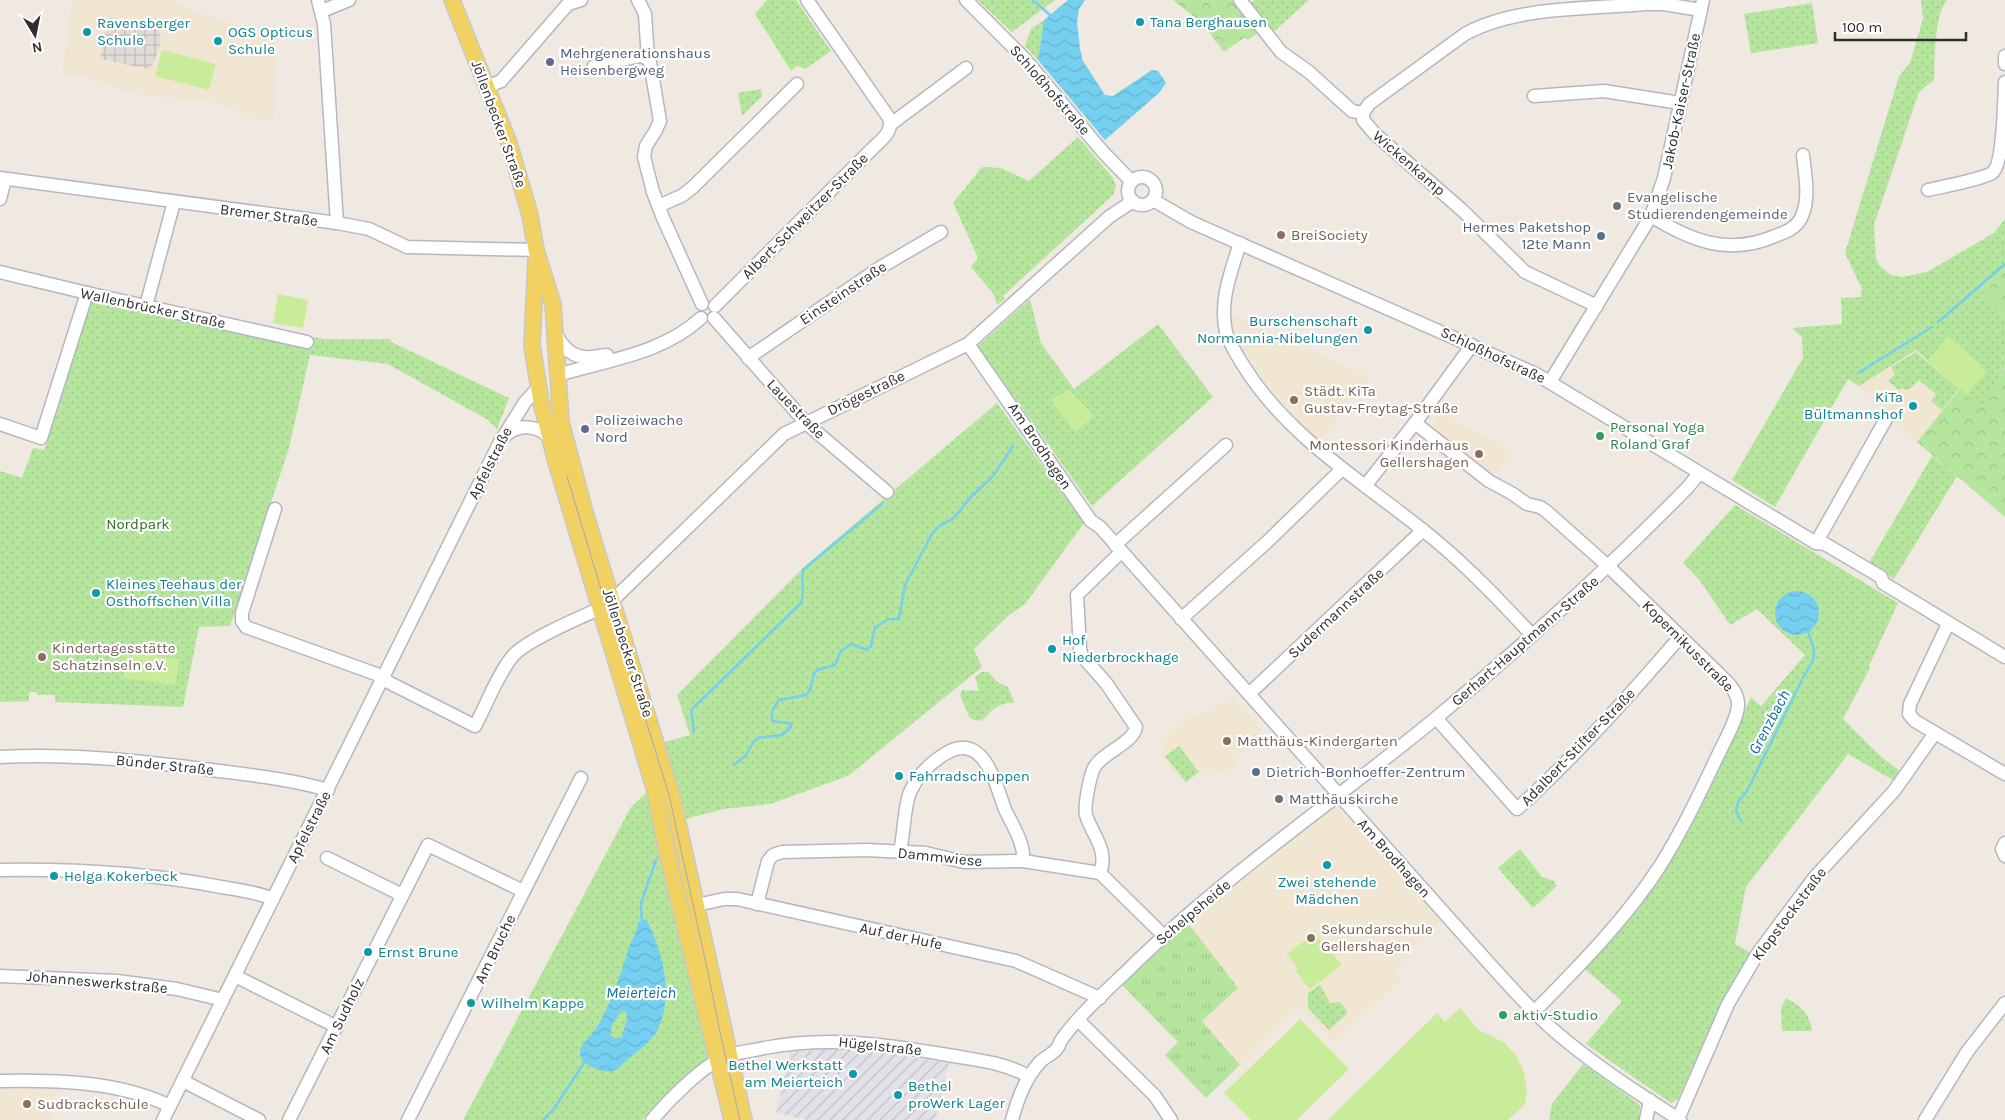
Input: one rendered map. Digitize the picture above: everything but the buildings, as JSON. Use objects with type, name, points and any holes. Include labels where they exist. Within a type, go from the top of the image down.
[{"type":"main road","name":"Jöllenbecker Straße","points":[[452,0],[516,166],[530,215],[536,250],[553,304],[560,416],[563,432],[655,790],[670,863],[723,1058],[744,1120]]},
{"type":"main road","name":"Jöllenbecker Straße","points":[[536,250],[532,340],[538,388],[550,439],[606,603],[621,625],[669,782],[697,905],[732,1120]]},
{"type":"main road","points":[[538,388],[558,375]]},
{"type":"street","points":[[337,223],[324,24],[320,5],[349,0]]},
{"type":"street","points":[[486,87],[501,81],[559,4],[581,0]]},
{"type":"street","name":"Lauestraße","points":[[638,0],[645,14],[648,58],[652,69],[660,121],[646,146],[644,157],[659,206],[708,312],[806,423],[887,492]]},
{"type":"street","points":[[807,0],[889,118],[891,124]]},
{"type":"street","name":"Schloßhofstraße","points":[[966,0],[1019,52],[1103,152],[1132,182]]},
{"type":"street","name":"Wickenkamp","points":[[1240,0],[1281,52],[1309,72],[1352,111],[1363,113],[1363,120],[1375,134],[1457,205],[1520,267],[1533,276],[1597,306]]},
{"type":"street","points":[[1363,113],[1369,104],[1465,34],[1481,25],[1502,18],[1625,3],[1702,5]]},
{"type":"street","name":"Jakob-Kaiser-Straße","points":[[1550,382],[1652,216],[1663,184],[1702,5]]},
{"type":"street","points":[[594,66],[641,56],[648,58]]},
{"type":"street","points":[[2005,56],[2005,64]]},
{"type":"street","name":"Albert-Schweitzer-Straße","points":[[558,375],[618,360],[661,343],[692,326],[739,283],[887,134],[891,124],[966,68]]},
{"type":"street","points":[[1928,190],[1986,175],[1995,170],[2000,156],[2005,82]]},
{"type":"street","points":[[659,206],[683,195],[693,187],[797,84]]},
{"type":"street","points":[[1534,96],[1604,91],[1680,103]]},
{"type":"street","points":[[1652,216],[1675,231],[1704,242],[1744,245],[1762,242],[1796,226],[1802,217],[1806,192],[1804,155]]},
{"type":"street","points":[[1142,177],[1152,181],[1156,190],[1153,200],[1145,205],[1132,202],[1128,193],[1132,182],[1142,177]]},
{"type":"street","points":[[0,199],[3,178]]},
{"type":"street","name":"Bremer Straße","points":[[3,178],[337,223],[369,229],[407,247],[536,250]]},
{"type":"street","name":"Schloßhofstraße","points":[[1153,200],[1185,218],[1472,345],[1550,382],[1816,543],[1821,551],[1875,583],[1883,583],[2005,657]]},
{"type":"street","points":[[146,306],[174,202]]},
{"type":"street","name":"Drögestraße","points":[[606,603],[617,596],[784,434],[968,344],[1109,218],[1132,202]]},
{"type":"street","name":"Einsteinstraße","points":[[748,358],[873,272],[942,232]]},
{"type":"street","points":[[1240,243],[1226,288],[1224,318],[1226,334],[1248,372],[1281,416],[1317,449],[1423,530],[1467,568],[1532,635]]},
{"type":"street","name":"Wallenbrücker Straße","points":[[0,272],[307,342]]},
{"type":"street","points":[[0,424],[41,438],[87,293]]},
{"type":"street","points":[[556,334],[564,347],[579,356],[608,355],[618,360]]},
{"type":"street","name":"Am Brodhagen","points":[[968,344],[1092,521],[1100,526],[1118,549],[1534,1012],[1591,1060],[1679,1119]]},
{"type":"street","points":[[1365,486],[1416,424],[1472,345]]},
{"type":"street","name":"Apfelstraße","points":[[163,1120],[500,442],[525,402],[538,388]]},
{"type":"street","points":[[1816,543],[1886,419]]},
{"type":"street","name":"Kopernikusstraße","points":[[1416,424],[1489,480],[1527,504],[1540,507],[1546,511],[1609,567],[1731,687],[1738,704],[1734,720],[1706,781],[1659,867],[1601,943],[1534,1012]]},
{"type":"street","points":[[500,442],[508,433],[517,428],[538,429],[550,439]]},
{"type":"street","points":[[1163,935],[1100,873],[1102,851],[1086,813],[1092,772],[1096,765],[1132,735],[1136,727],[1134,721],[1080,652],[1076,600],[1080,591],[1118,549],[1226,445]]},
{"type":"street","points":[[1181,619],[1267,542],[1342,469]]},
{"type":"street","name":"Gerhart-Hauptmann-Straße","points":[[1338,795],[1436,718],[1609,567],[1689,486],[1699,472]]},
{"type":"street","points":[[275,509],[242,613],[244,624],[252,630],[344,661],[382,678]]},
{"type":"street","name":"Sudermannstraße","points":[[1248,694],[1423,530]]},
{"type":"street","name":"Jöllenbecker Straße","points":[[382,678],[475,726],[508,663],[516,652],[606,603]]},
{"type":"street","points":[[1948,624],[1908,709],[1909,714],[1914,721],[2005,774]]},
{"type":"street","name":"Adalbert-Stifter-Straße","points":[[1436,718],[1516,809],[1554,774],[1608,719],[1680,637]]},
{"type":"street","name":"Klopstockstraße","points":[[1679,1119],[1728,1004],[1758,953],[1814,878],[1894,791],[1935,733]]},
{"type":"street","points":[[900,852],[908,798],[913,786],[931,763],[951,750],[963,747],[977,752],[985,763],[996,784],[1009,820],[1020,840],[1024,852],[1024,861]]},
{"type":"street","name":"Bünder Straße","points":[[0,757],[61,757],[175,765],[256,775],[328,790]]},
{"type":"street","name":"Am Bruche","points":[[408,1120],[580,778]]},
{"type":"street","name":"Schelpsheide","points":[[1012,1120],[1019,1095],[1028,1076],[1044,1057],[1044,1052],[1054,1042],[1060,1041],[1078,1020],[1163,935],[1338,795]]},
{"type":"street","points":[[2005,843],[2002,849],[2005,856]]},
{"type":"street","name":"Am Sudholz","points":[[289,1120],[428,845],[523,891]]},
{"type":"street","name":"Dammwiese","points":[[757,904],[770,858],[786,851],[867,850],[929,854],[964,862],[1024,861],[1100,873]]},
{"type":"street","name":"Apfelstraße","points":[[328,858],[402,895]]},
{"type":"street","points":[[0,870],[163,878],[260,894],[273,899]]},
{"type":"street","name":"Auf der Hufe","points":[[697,905],[730,899],[1016,961],[1100,998]]},
{"type":"street","name":"Johanneswerkstraße","points":[[0,976],[117,980],[178,989],[223,1000]]},
{"type":"street","points":[[235,976],[337,1027]]},
{"type":"street","points":[[1925,1120],[1966,1052],[2005,1003]]},
{"type":"street","points":[[1078,1020],[1155,1096],[1171,1120]]},
{"type":"street","name":"Hügelstraße","points":[[723,1058],[803,1042],[859,1042],[1002,1064],[1028,1076]]},
{"type":"street","points":[[652,1120],[673,1098],[723,1058]]},
{"type":"street","points":[[0,1081],[49,1081],[103,1086],[136,1094],[170,1106]]},
{"type":"street","points":[[183,1081],[259,1120]]},
{"type":"street","points":[[1646,1120],[1650,1100]]},
{"type":"shaded area","points":[[72,0],[170,0],[192,10],[241,27],[275,25],[274,119],[242,118],[236,109],[205,100],[165,98],[125,91],[90,78],[62,74]]},
{"type":"shaded area","points":[[109,17],[159,27],[161,42],[153,64],[148,69],[100,59]]},
{"type":"shaded area","points":[[1231,315],[1370,377],[1320,441],[1309,433],[1296,419],[1260,375],[1238,339],[1232,325]]},
{"type":"shaded area","points":[[1916,350],[1960,389],[1917,442],[1895,422],[1883,405],[1859,386]]},
{"type":"shaded area","points":[[1443,411],[1464,426],[1513,452],[1493,476],[1430,429]]},
{"type":"shaded area","points":[[1231,695],[1264,733],[1235,759],[1235,767],[1215,774],[1208,766],[1206,768],[1208,771],[1202,777],[1197,775],[1184,784],[1160,754],[1167,748],[1160,740],[1189,716],[1211,712]]},
{"type":"shaded area","name":"Sekundarschule Gellershagen","points":[[1339,808],[1441,921],[1407,952],[1409,956],[1395,970],[1402,978],[1335,1043],[1299,1007],[1240,1065],[1202,1021],[1188,923],[1330,809]]},
{"type":"shaded area","points":[[831,1049],[871,1051],[949,1063],[935,1120],[807,1120],[776,1113],[790,1052]]},
{"type":"shaded area","name":"Sudbrackschule","points":[[0,1087],[54,1088],[53,1120],[0,1120]]},
{"type":"green space","points":[[767,0],[796,0],[831,51],[805,69],[797,66],[791,71],[755,14]]},
{"type":"green space","points":[[978,0],[1055,0],[1012,32]]},
{"type":"green space","points":[[1173,0],[1234,0],[1259,32],[1248,40],[1245,37],[1224,52],[1202,23]]},
{"type":"green space","points":[[1255,0],[1309,0],[1271,34],[1248,5]]},
{"type":"green space","points":[[1921,0],[1947,0],[1937,27],[1934,80],[1919,92],[1874,225],[1876,258],[1879,265],[1891,275],[1902,277],[1927,272],[1994,233],[2005,219],[2005,268],[1980,289],[2005,320],[2005,367],[1981,408],[1916,350],[1859,386],[1848,379],[1775,507],[1732,480],[1803,358],[1802,337],[1792,328],[1842,324],[1841,298],[1861,297],[1862,289],[1845,253],[1899,76],[1910,63],[1923,19]]},
{"type":"green space","points":[[1812,3],[1818,43],[1751,53],[1744,14]]},
{"type":"green space","points":[[1044,20],[1038,60],[1025,46],[1031,29]]},
{"type":"green space","points":[[162,50],[216,64],[209,90],[155,76]]},
{"type":"green space","points":[[761,89],[762,96],[742,116],[738,93]]},
{"type":"green space","points":[[1078,137],[1113,178],[1116,186],[1113,195],[1003,296],[1005,299],[997,305],[993,293],[971,267],[978,258],[953,203],[982,167],[1001,168],[1029,181]]},
{"type":"green space","points":[[2005,268],[2005,320],[1980,289]]},
{"type":"green space","points":[[278,294],[308,300],[303,328],[273,323]]},
{"type":"green space","points":[[1030,299],[1041,343],[1074,389],[1158,324],[1213,397],[1092,506],[978,346]]},
{"type":"green space","name":"Nordpark","points":[[90,300],[310,349],[313,337],[324,339],[391,339],[391,342],[509,398],[497,429],[488,420],[388,364],[310,355],[289,448],[230,626],[199,627],[183,707],[55,702],[55,695],[37,695],[37,692],[29,692],[29,701],[0,702],[0,471],[22,478],[33,448],[44,450]]},
{"type":"green space","points":[[1948,336],[1987,371],[1967,395],[1928,360]]},
{"type":"green space","points":[[1916,352],[1959,389],[1942,410],[1931,401],[1936,394],[1919,380],[1911,388],[1905,390],[1902,388],[1899,390],[1888,381],[1895,374],[1891,367]]},
{"type":"green space","points":[[2005,368],[2005,517],[1917,442],[1960,389],[1981,407]]},
{"type":"green space","points":[[1069,389],[1094,416],[1075,432],[1051,400]]},
{"type":"green space","points":[[997,403],[1084,523],[1025,604],[1009,615],[974,649],[982,667],[848,776],[770,804],[724,809],[685,819],[661,743],[690,735],[677,695],[805,566]]},
{"type":"green space","points":[[1932,456],[1957,476],[1894,579],[1869,563]]},
{"type":"green space","points":[[1735,505],[1898,603],[1869,666],[1870,668],[1843,719],[1879,755],[1900,771],[1893,780],[1848,754],[1746,887],[1735,944],[1751,953],[1717,1014],[1678,1099],[1671,1103],[1586,1044],[1622,1001],[1585,969],[1617,935],[1646,898],[1672,859],[1703,804],[1751,697],[1761,706],[1805,655],[1757,609],[1730,625],[1698,578],[1683,563]]},
{"type":"green space","points":[[127,652],[179,659],[176,685],[123,678]]},
{"type":"green space","points":[[981,672],[989,672],[996,681],[1008,687],[1014,702],[997,707],[984,719],[978,721],[969,717],[960,695],[962,690],[979,690],[975,677]]},
{"type":"green space","points":[[1179,746],[1199,772],[1186,782],[1165,756]]},
{"type":"green space","points":[[647,792],[666,881],[676,909],[708,1059],[666,1095],[642,1120],[463,1120],[631,807]]},
{"type":"green space","points":[[1520,849],[1542,877],[1554,881],[1557,886],[1533,908],[1498,868]]},
{"type":"green space","points":[[1188,923],[1238,988],[1202,1021],[1240,1065],[1206,1098],[1165,1055],[1178,1042],[1122,985]]},
{"type":"green space","points":[[1314,933],[1342,965],[1310,989],[1296,971],[1298,969],[1287,954]]},
{"type":"green space","points":[[1320,985],[1330,1003],[1340,1002],[1348,1013],[1329,1030],[1308,1008],[1308,993]]},
{"type":"green space","points":[[1786,998],[1804,1011],[1812,1031],[1782,1031],[1781,1008]]},
{"type":"green space","points":[[1460,1008],[1479,1030],[1505,1043],[1517,1057],[1524,1072],[1527,1089],[1525,1104],[1508,1120],[1328,1120],[1437,1013],[1445,1022]]},
{"type":"green space","points":[[1300,1019],[1349,1069],[1297,1120],[1251,1120],[1224,1093]]},
{"type":"green space","points":[[1583,1064],[1640,1105],[1639,1120],[1549,1120],[1552,1104]]},
{"type":"water","points":[[1068,0],[1085,0],[1079,9],[1077,22],[1080,49],[1083,61],[1105,95],[1113,96],[1152,70],[1158,71],[1166,83],[1159,93],[1105,140],[1038,60],[1044,20]]},
{"type":"water","points":[[1797,591],[1809,595],[1815,601],[1819,613],[1815,625],[1809,631],[1797,635],[1785,631],[1779,625],[1775,613],[1779,601],[1785,595]]},
{"type":"water","name":"Meierteich","points":[[646,919],[661,959],[666,988],[663,1016],[658,1029],[648,1042],[616,1069],[608,1072],[592,1067],[584,1062],[580,1056],[581,1049],[607,1009],[638,922]],"holes":[[[622,1010],[626,1012],[627,1018],[622,1037],[616,1039],[610,1035],[612,1025]]]},
{"type":"waterway","points":[[1033,0],[1050,15]]},
{"type":"waterway","name":"Grenzbach","points":[[1938,322],[2005,264]]},
{"type":"waterway","name":"Grenzbach","points":[[1858,373],[1932,327]]},
{"type":"waterway","points":[[734,765],[746,755],[754,741],[758,738],[782,735],[791,727],[791,724],[772,720],[772,711],[779,700],[806,695],[810,690],[814,674],[817,670],[835,665],[841,651],[851,644],[867,650],[871,646],[875,627],[889,619],[899,619],[905,585],[932,534],[938,527],[952,519],[993,476],[1013,446]]},
{"type":"waterway","points":[[694,731],[691,710],[801,603],[803,596],[803,570],[882,504]]},
{"type":"waterway","name":"Grenzbach","points":[[1741,821],[1736,811],[1738,802],[1747,791],[1814,658],[1814,650],[1808,631]]},
{"type":"waterway","points":[[642,923],[641,903],[656,860]]},
{"type":"waterway","points":[[543,1120],[553,1110],[586,1060]]},
{"type":"tram line","points":[[567,476],[607,609],[636,688],[669,795],[740,1120]]},
{"type":"place","name":"Tana Berghausen","points":[[1140,22]]},
{"type":"place","name":"Ravensberger Schule","points":[[87,32]]},
{"type":"place","name":"OGS Opticus Schule","points":[[218,41]]},
{"type":"place","name":"Mehrgenerationshaus Heisenbergweg","points":[[550,62]]},
{"type":"place","name":"Evangelische Studierendengemeinde","points":[[1617,206]]},
{"type":"place","name":"BreiSociety","points":[[1281,235]]},
{"type":"place","name":"Hermes Paketshop 12te Mann","points":[[1601,236]]},
{"type":"place","name":"Burschenschaft Normannia-Nibelungen","points":[[1368,330]]},
{"type":"place","name":"Städt. KiTa Gustav-Freytag-Straße","points":[[1294,400]]},
{"type":"place","name":"KiTa Bültmannshof","points":[[1913,406]]},
{"type":"place","name":"Polizeiwache Nord","points":[[585,429]]},
{"type":"place","name":"Personal Yoga Roland Graf","points":[[1600,436]]},
{"type":"place","name":"Montessori Kinderhaus Gellershagen","points":[[1479,454]]},
{"type":"place","name":"Kleines Teehaus der Osthoffschen Villa","points":[[96,593]]},
{"type":"place","name":"Hof Niederbrockhage","points":[[1052,649]]},
{"type":"place","name":"Kindertagesstätte Schatzinseln e.V.","points":[[42,657]]},
{"type":"place","name":"Matthäus-Kindergarten","points":[[1227,741]]},
{"type":"place","name":"Dietrich-Bonhoeffer-Zentrum","points":[[1256,772]]},
{"type":"place","name":"Fahrradschuppen","points":[[899,776]]},
{"type":"place","name":"Matthäuskirche","points":[[1279,799]]},
{"type":"place","name":"Zwei stehende Mädchen","points":[[1327,865]]},
{"type":"place","name":"Helga Kokerbeck","points":[[54,876]]},
{"type":"place","name":"Sekundarschule Gellershagen","points":[[1311,938]]},
{"type":"place","name":"Ernst Brune","points":[[368,952]]},
{"type":"place","name":"Wilhelm Kappe","points":[[471,1003]]},
{"type":"place","name":"aktiv-Studio","points":[[1503,1015]]},
{"type":"place","name":"Bethel Werkstatt am Meierteich","points":[[853,1074]]},
{"type":"place","name":"Bethel proWerk Lager","points":[[898,1095]]},
{"type":"place","name":"Sudbrackschule","points":[[27,1104]]}]
